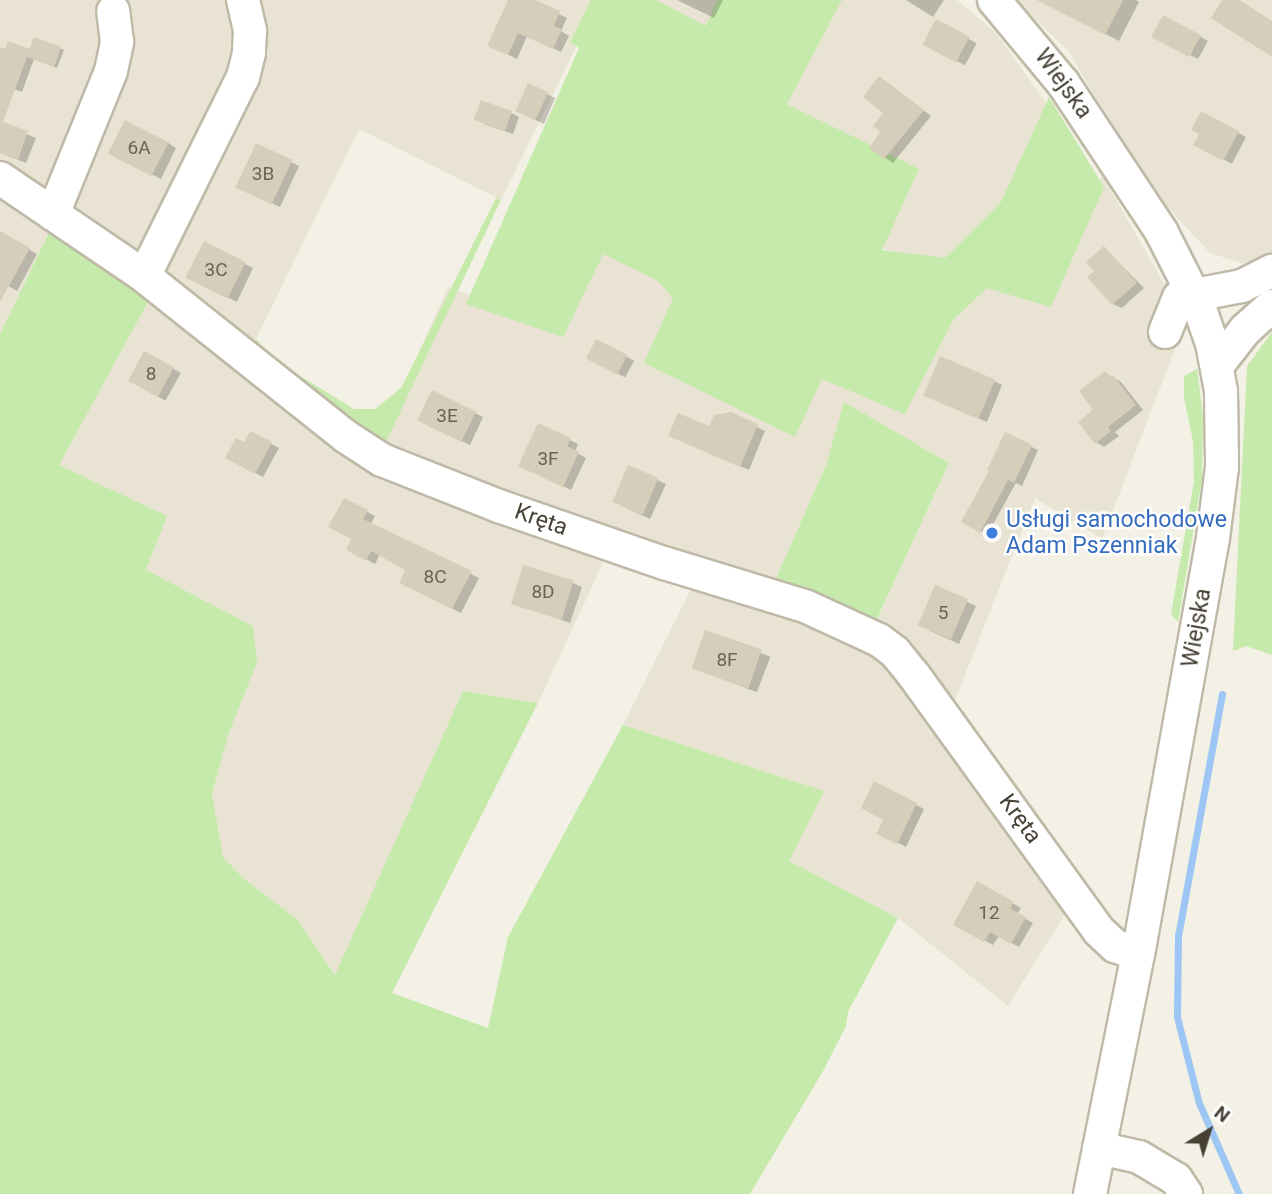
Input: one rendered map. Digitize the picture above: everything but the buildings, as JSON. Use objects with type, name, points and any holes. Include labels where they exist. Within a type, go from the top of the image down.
[{"type":"street","points":[[144,276],[243,77],[249,53],[250,31],[243,0]]},
{"type":"street","name":"Wiejska","points":[[994,0],[1045,60],[1098,134],[1166,239],[1193,293],[1217,366],[1223,445],[1217,512],[1138,954],[1090,1194]]},
{"type":"street","points":[[53,214],[111,71],[117,50],[113,11]]},
{"type":"street","name":"Kręta","points":[[0,178],[144,276],[345,436],[382,460],[499,506],[664,563],[805,606],[879,639],[895,652],[913,674],[1099,931],[1115,946],[1138,954]]},
{"type":"street","points":[[1165,332],[1179,298],[1193,293],[1242,286],[1272,271]]},
{"type":"street","points":[[1217,366],[1245,330],[1272,306]]},
{"type":"street","points":[[1099,1148],[1139,1157],[1176,1179],[1186,1194]]},
{"type":"shaded area","points":[[0,0],[227,0],[234,16],[236,56],[148,243],[136,250],[127,251],[0,167]]},
{"type":"shaded area","points":[[258,0],[599,0],[501,200],[359,129],[252,347],[180,290],[169,276],[166,260]]},
{"type":"shaded area","points":[[650,0],[722,0],[708,32]]},
{"type":"shaded area","points":[[827,0],[957,0],[995,32],[1050,108],[1009,213],[943,266],[878,247],[765,117]]},
{"type":"shaded area","points":[[1015,0],[1272,0],[1272,256],[1242,263],[1210,253],[1145,183],[1068,50]]},
{"type":"shaded area","points":[[1102,175],[1170,294],[1178,341],[1102,539],[1035,498],[951,710],[900,641],[877,620],[949,463],[845,403],[826,465],[774,583],[628,542],[379,443],[448,287],[558,328],[602,245],[818,368],[947,307],[986,278],[1048,297]]},
{"type":"shaded area","points":[[0,188],[53,224],[0,334]]},
{"type":"shaded area","points":[[154,291],[333,435],[606,556],[538,703],[463,691],[336,976],[297,919],[244,879],[223,857],[212,793],[253,626],[146,570],[167,516],[58,465]]},
{"type":"shaded area","points":[[694,583],[879,647],[1070,906],[1008,1006],[898,918],[788,861],[823,791],[623,725]]},
{"type":"green space","points":[[591,0],[656,0],[706,26],[717,0],[842,0],[787,104],[919,169],[882,250],[945,258],[1001,202],[1049,97],[1104,187],[1051,307],[987,288],[953,320],[905,414],[822,379],[795,437],[644,363],[673,298],[658,281],[603,254],[563,337],[466,304],[579,48],[570,42]]},
{"type":"green space","points":[[496,198],[501,200],[382,450],[250,350],[256,339],[266,351],[297,374],[354,409],[375,409],[401,388]]},
{"type":"green space","points":[[53,224],[154,291],[59,465],[167,516],[146,570],[253,626],[257,662],[229,732],[212,793],[223,857],[244,879],[297,919],[335,975],[463,691],[538,703],[392,993],[488,1028],[508,937],[623,725],[824,791],[789,861],[898,918],[848,1012],[846,1026],[822,1073],[750,1194],[0,1194],[0,334]]},
{"type":"green space","points":[[1272,332],[1272,655],[1246,646],[1233,651],[1247,366]]},
{"type":"green space","points":[[1197,369],[1203,415],[1202,479],[1178,622],[1171,614],[1194,481],[1193,441],[1184,398],[1184,376]]},
{"type":"green space","points":[[844,402],[949,463],[877,619],[923,660],[922,665],[723,565],[774,583],[826,465]]},
{"type":"waterway","points":[[1222,694],[1178,935],[1177,1017],[1199,1103],[1239,1194]]},
{"type":"place","name":"Usługi samochodowe Adam Pszenniak","points":[[992,533]]}]
